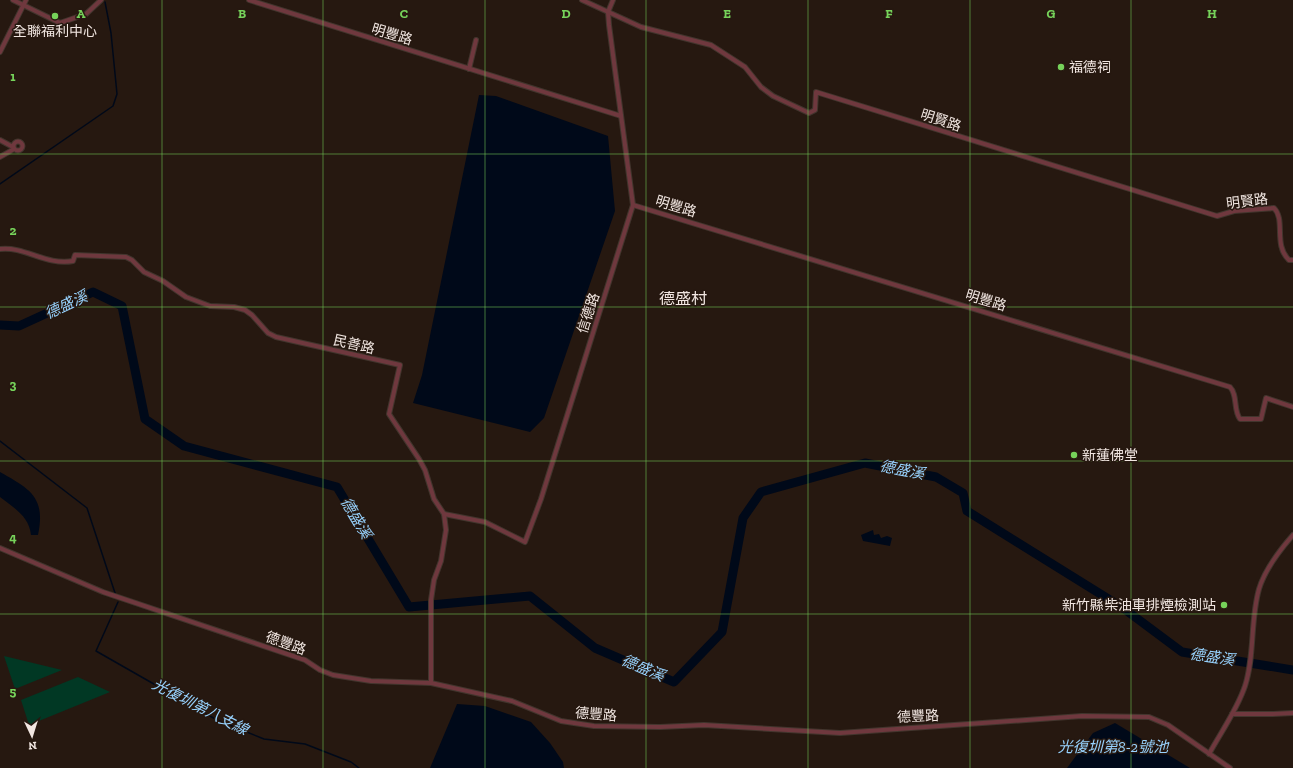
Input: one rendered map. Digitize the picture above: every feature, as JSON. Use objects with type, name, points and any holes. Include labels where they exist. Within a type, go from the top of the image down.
[{"type":"street","points":[[13,0],[60,23],[86,14],[101,0]]},
{"type":"street","points":[[0,52],[26,0]]},
{"type":"street","name":"明豐路","points":[[249,0],[621,116]]},
{"type":"street","name":"明賢路","points":[[582,0],[640,27],[714,47],[745,67],[761,87],[773,96],[809,113],[815,110],[816,92],[1217,216],[1234,211],[1274,208],[1279,216],[1282,251],[1289,260],[1293,260]]},
{"type":"street","name":"信德路","points":[[444,514],[485,522],[525,542],[541,499],[633,204],[608,12],[613,0]]},
{"type":"street","points":[[469,69],[476,40]]},
{"type":"street","points":[[0,140],[14,148],[0,156]]},
{"type":"street","name":"明豐路","points":[[633,204],[1230,387],[1234,391],[1237,416],[1240,419],[1261,419],[1266,398],[1293,407]]},
{"type":"street","name":"民善路","points":[[0,249],[8,248],[43,260],[64,262],[73,261],[75,255],[126,257],[132,260],[144,272],[163,281],[186,297],[210,306],[234,307],[245,310],[252,314],[268,333],[276,337],[400,365],[389,414],[425,470],[434,499],[444,514],[446,530],[440,561],[434,580],[431,600],[431,683]]},
{"type":"street","points":[[1209,754],[1241,697],[1252,654],[1260,589],[1270,565],[1293,535]]},
{"type":"street","name":"德豐路","points":[[0,548],[103,592],[305,660],[320,670],[333,676],[371,680],[431,683],[512,701],[560,722],[594,726],[660,727],[704,724],[840,733],[1082,716],[1149,717],[1168,725],[1230,768]]},
{"type":"street","points":[[1232,714],[1273,714],[1293,712]]},
{"type":"green space","points":[[4,656],[62,670],[15,689]]},
{"type":"green space","points":[[78,677],[110,692],[29,725],[21,700]]},
{"type":"water","points":[[479,95],[496,96],[608,136],[615,211],[544,418],[530,432],[413,403],[422,375]]},
{"type":"water","points":[[0,472],[27,489],[33,496],[40,512],[38,535],[31,535],[30,528],[20,513],[0,497]]},
{"type":"water","points":[[873,530],[874,535],[879,534],[881,538],[887,536],[892,538],[890,546],[863,541],[861,535]]},
{"type":"water","points":[[457,704],[485,706],[531,722],[550,743],[563,762],[564,768],[430,768]]},
{"type":"water","name":"光復圳第8-2號池","points":[[1115,723],[1190,768],[1067,768],[1093,733]]},
{"type":"waterway","points":[[0,184],[113,106],[117,94],[111,33],[105,2]]},
{"type":"waterway","name":"德盛溪","points":[[0,325],[19,326],[93,292],[122,306],[145,419],[184,446],[337,487],[409,607],[530,596],[595,648],[674,682],[722,632],[743,518],[761,492],[865,463],[936,477],[963,493],[967,511],[1123,608],[1182,652],[1293,670]]},
{"type":"waterway","name":"光復圳第八支線","points":[[0,441],[87,508],[116,596]]},
{"type":"waterway","name":"光復圳第八支線","points":[[118,602],[96,651],[217,720],[264,739],[305,744],[351,762],[359,768]]},
{"type":"place","name":"全聯福利中心","points":[[55,16]]},
{"type":"place","name":"福德祠","points":[[1061,67]]},
{"type":"place","name":"新蓮佛堂","points":[[1074,455]]},
{"type":"place","name":"新竹縣柴油車排煙檢測站","points":[[1224,605]]},
{"type":"district","name":"德盛村","points":[[683,298]]}]
